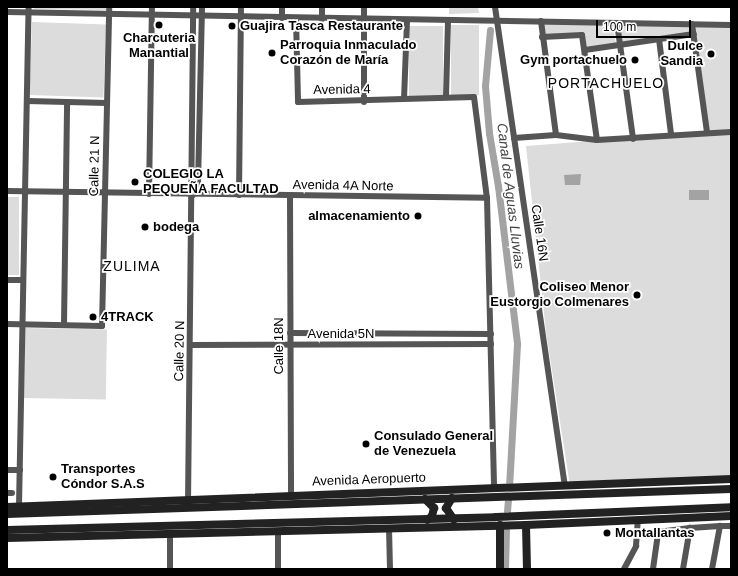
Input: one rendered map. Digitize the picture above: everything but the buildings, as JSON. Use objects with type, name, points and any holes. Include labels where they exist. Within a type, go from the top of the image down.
[{"type":"main road","name":"Avenida Aeropuerto","points":[[188,503],[291,495],[731,479]]},
{"type":"main road","points":[[694,490],[703,480]]},
{"type":"main road","points":[[542,496],[549,486],[557,495]]},
{"type":"main road","name":"Avenida Aeropuerto","points":[[7,507],[425,499],[731,489]]},
{"type":"main road","points":[[452,498],[446,508],[451,518],[460,526]]},
{"type":"main road","points":[[416,527],[428,518],[434,508],[425,499]]},
{"type":"main road","name":"Avenida Aeropuerto","points":[[7,514],[122,505]]},
{"type":"main road","points":[[7,530],[451,518],[731,507]]},
{"type":"main road","points":[[7,538],[526,525],[731,516]]},
{"type":"main road","points":[[198,524],[198,534]]},
{"type":"main road","points":[[500,525],[500,569]]},
{"type":"main road","points":[[526,525],[527,569]]},
{"type":"main road","points":[[115,535],[127,526]]},
{"type":"street","name":"Calle 21 N","points":[[64,325],[102,326],[109,7]]},
{"type":"street","points":[[149,194],[152,7]]},
{"type":"street","name":"Calle 20 N","points":[[188,503],[193,195],[190,184],[193,7]]},
{"type":"street","name":"Calle 20 N","points":[[193,195],[198,184],[202,7]]},
{"type":"street","points":[[239,195],[241,7]]},
{"type":"street","points":[[282,7],[282,18]]},
{"type":"street","points":[[322,7],[322,19]]},
{"type":"street","points":[[364,7],[364,102]]},
{"type":"street","name":"Calle 16N","points":[[495,7],[565,485]]},
{"type":"street","points":[[19,506],[28,10]]},
{"type":"street","points":[[7,12],[28,10],[109,15],[202,17],[731,24]]},
{"type":"street","name":"Avenida 4","points":[[296,18],[298,102],[364,102],[471,96],[475,101],[487,198]]},
{"type":"street","points":[[404,99],[407,20]]},
{"type":"street","points":[[446,97],[448,20]]},
{"type":"street","points":[[541,21],[556,134]]},
{"type":"street","points":[[617,23],[633,139]]},
{"type":"street","points":[[692,24],[707,132]]},
{"type":"street","points":[[584,50],[694,34]]},
{"type":"street","points":[[542,37],[582,35],[597,140]]},
{"type":"street","points":[[659,39],[671,134]]},
{"type":"street","points":[[27,101],[107,103]]},
{"type":"street","points":[[7,324],[64,325],[67,102]]},
{"type":"street","points":[[514,138],[556,134],[597,140],[633,139],[671,134],[731,132]]},
{"type":"street","name":"Avenida 4A Norte","points":[[7,191],[193,195],[487,198]]},
{"type":"street","name":"Calle 18N","points":[[290,196],[291,495]]},
{"type":"street","points":[[487,198],[494,488]]},
{"type":"street","points":[[7,280],[23,280]]},
{"type":"street","name":"Avenida 5N","points":[[290,333],[490,334]]},
{"type":"street","name":"Avenida 5N","points":[[191,346],[491,344]]},
{"type":"street","points":[[7,470],[20,470]]},
{"type":"street","points":[[624,569],[636,546],[638,520]]},
{"type":"street","points":[[712,569],[720,526]]},
{"type":"street","points":[[653,569],[658,532],[690,528],[731,526]]},
{"type":"street","points":[[389,528],[390,569]]},
{"type":"street","points":[[683,569],[690,528]]},
{"type":"street","points":[[278,532],[278,569]]},
{"type":"street","points":[[170,534],[170,569]]},
{"type":"shaded area","points":[[34,7],[106,7],[106,10],[34,9]]},
{"type":"shaded area","points":[[449,7],[478,7],[479,13],[449,14]]},
{"type":"shaded area","points":[[32,22],[106,25],[103,98],[29,95]]},
{"type":"shaded area","points":[[541,23],[613,25],[616,44],[583,48],[581,33],[542,35]]},
{"type":"shaded area","points":[[692,24],[731,25],[731,478],[570,486],[546,332],[526,146],[707,132]]},
{"type":"shaded area","points":[[451,25],[479,25],[479,95],[451,95]]},
{"type":"shaded area","points":[[617,25],[690,26],[691,33],[620,43]]},
{"type":"shaded area","points":[[409,26],[443,26],[443,96],[409,96]]},
{"type":"shaded area","points":[[581,174],[580,185],[565,185],[564,175]]},
{"type":"shaded area","points":[[689,190],[709,190],[709,200],[689,200]]},
{"type":"shaded area","points":[[7,197],[19,197],[19,275],[7,275]]},
{"type":"shaded area","points":[[25,328],[107,329],[106,399],[24,398]]},
{"type":"waterway","name":"Canal de Aguas Lluvias","points":[[490,30],[485,86],[489,133],[498,186],[517,344],[509,485]]},
{"type":"waterway","name":"Canal de Aguas Lluvias","points":[[507,511],[508,500]]},
{"type":"waterway","name":"Canal de Aguas Lluvias","points":[[505,569],[506,529]]},
{"type":"place","name":"Charcuteria Manantial","points":[[159,25]]},
{"type":"place","name":"Guajira Tasca Restaurante","points":[[232,26]]},
{"type":"place","name":"Parroquia Inmaculado Corazón de María","points":[[272,53]]},
{"type":"place","name":"Dulce Sandia","points":[[711,54]]},
{"type":"place","name":"Gym portachuelo","points":[[635,60]]},
{"type":"place","name":"COLEGIO LA PEQUEÑA FACULTAD","points":[[135,182]]},
{"type":"place","name":"almacenamiento","points":[[418,216]]},
{"type":"place","name":"bodega","points":[[145,227]]},
{"type":"place","name":"Coliseo Menor Eustorgio Colmenares","points":[[637,295]]},
{"type":"place","name":"4TRACK","points":[[93,317]]},
{"type":"place","name":"Consulado General de Venezuela","points":[[366,444]]},
{"type":"place","name":"Transportes Cóndor S.A.S","points":[[53,477]]},
{"type":"place","name":"Montallantas","points":[[607,533]]},
{"type":"district","name":"PORTACHUELO","points":[[606,83]]},
{"type":"district","name":"ZULIMA","points":[[132,266]]}]
